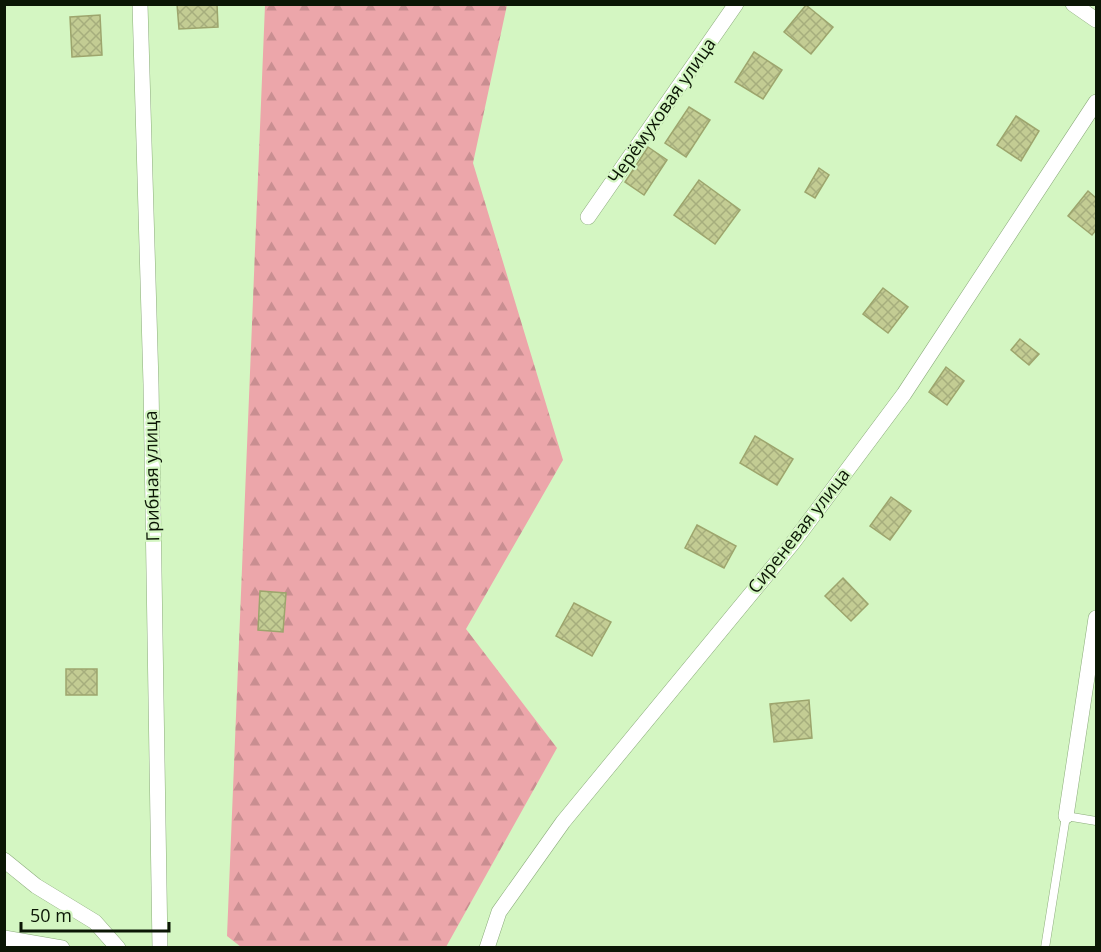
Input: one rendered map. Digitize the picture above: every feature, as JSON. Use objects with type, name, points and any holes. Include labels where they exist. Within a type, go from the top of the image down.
[{"type":"street","name":"Грибная улица","points":[[140,4],[151,384],[160,948]]},
{"type":"street","name":"Черёмуховая улица","points":[[588,217],[736,4]]},
{"type":"street","points":[[1073,4],[1096,20]]},
{"type":"street","name":"Сиреневая улица","points":[[487,948],[499,912],[563,822],[792,544],[904,394],[1096,102]]},
{"type":"street","points":[[1066,816],[1096,618]]},
{"type":"street","points":[[4,860],[36,886],[95,922],[118,948]]},
{"type":"street","points":[[4,938],[62,948]]},
{"type":"lane","points":[[1045,948],[1066,816],[1096,821]]},
{"type":"green space","points":[[265,5],[507,5],[473,163],[563,460],[466,629],[557,748],[446,947],[241,947],[227,936]]},
{"type":"building","points":[[177,4],[217,4],[218,27],[179,29]]},
{"type":"building","points":[[806,5],[833,27],[811,54],[784,32]]},
{"type":"building","points":[[100,15],[102,55],[72,57],[70,17]]},
{"type":"building","points":[[754,52],[782,70],[763,99],[735,82]]},
{"type":"building","points":[[689,107],[710,120],[686,157],[665,143]]},
{"type":"building","points":[[1016,116],[1039,131],[1021,161],[997,145]]},
{"type":"building","points":[[648,147],[667,160],[644,195],[625,182]]},
{"type":"building","points":[[819,168],[829,175],[815,198],[805,192]]},
{"type":"building","points":[[699,180],[740,210],[715,244],[674,215]]},
{"type":"building","points":[[1088,191],[1096,198],[1096,230],[1092,235],[1068,216]]},
{"type":"building","points":[[883,288],[908,307],[888,333],[863,314]]},
{"type":"building","points":[[1020,339],[1039,354],[1029,365],[1011,350]]},
{"type":"building","points":[[946,367],[964,381],[947,405],[929,392]]},
{"type":"building","points":[[755,436],[793,459],[777,485],[740,463]]},
{"type":"building","points":[[891,497],[911,511],[890,540],[870,526]]},
{"type":"building","points":[[697,525],[736,546],[724,568],[685,548]]},
{"type":"building","points":[[843,578],[868,604],[851,621],[825,596]]},
{"type":"building","points":[[260,591],[286,593],[283,632],[258,630]]},
{"type":"building","points":[[574,603],[611,622],[592,656],[556,636]]},
{"type":"building","points":[[66,669],[97,669],[97,695],[66,695]]},
{"type":"building","points":[[809,700],[812,738],[774,742],[770,704]]}]
